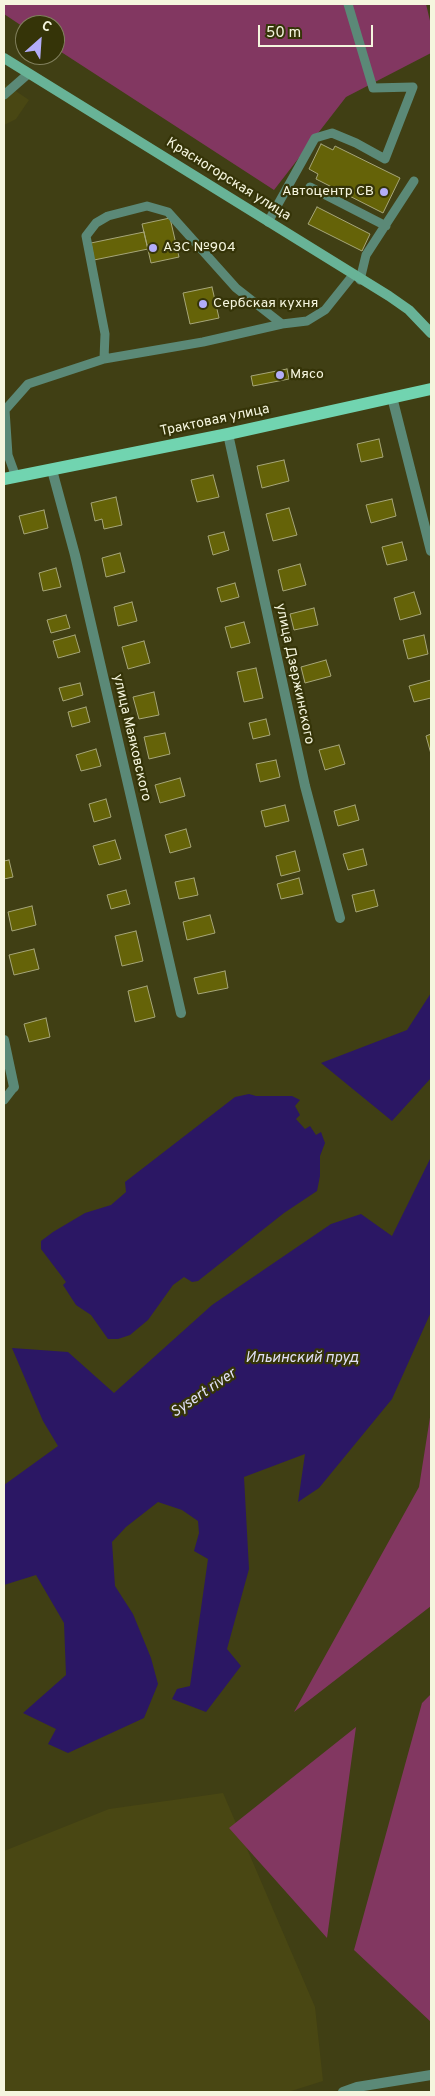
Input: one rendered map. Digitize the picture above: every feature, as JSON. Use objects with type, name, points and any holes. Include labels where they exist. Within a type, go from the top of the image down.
[{"type":"main road","name":"Трактовая улица","points":[[10,478],[228,434],[431,389]]},
{"type":"street","name":"Красногорская улица","points":[[4,58],[409,310],[431,333]]},
{"type":"street","points":[[392,397],[431,551]]},
{"type":"street","name":"улица Дзержинского","points":[[228,434],[304,786],[340,918]]},
{"type":"street","name":"улица Маяковского","points":[[52,470],[75,555],[181,1014]]},
{"type":"street","points":[[4,1040],[14,1087]]},
{"type":"street","points":[[343,2092],[357,2087],[431,2074]]},
{"type":"lane","points":[[268,222],[315,138],[332,133],[356,143],[385,159],[413,87],[373,88],[348,4]]},
{"type":"lane","points":[[4,95],[28,74]]},
{"type":"lane","points":[[10,478],[4,407],[28,384],[104,359],[204,342],[282,324],[307,321],[325,310],[356,277],[366,255],[414,181]]},
{"type":"lane","points":[[310,187],[386,226]]},
{"type":"lane","points":[[104,359],[106,334],[86,236],[96,223],[108,216],[147,206],[168,212],[236,288],[282,324]]},
{"type":"lane","points":[[4,1100],[14,1087]]},
{"type":"shaded area","points":[[4,4],[426,4],[431,25],[431,53],[346,97],[274,190],[65,54],[65,15],[15,15],[15,21],[4,14]]},
{"type":"shaded area","points":[[4,83],[29,100],[16,119],[4,125]]},
{"type":"shaded area","points":[[431,1411],[431,1606],[294,1712],[419,1487]]},
{"type":"shaded area","points":[[431,1694],[431,2022],[354,1950],[422,1703]]},
{"type":"shaded area","points":[[356,1727],[327,1938],[229,1828]]},
{"type":"shaded area","points":[[223,1793],[315,2007],[323,2081],[288,2092],[5,2092],[4,1851],[109,1809]]},
{"type":"water","points":[[431,993],[431,1078],[392,1121],[321,1063],[407,1030]]},
{"type":"water","points":[[249,1094],[256,1096],[292,1096],[300,1100],[295,1106],[300,1115],[296,1119],[305,1129],[310,1126],[316,1135],[321,1132],[325,1143],[320,1156],[320,1176],[317,1191],[284,1213],[198,1281],[192,1282],[184,1277],[173,1285],[148,1320],[130,1335],[118,1339],[108,1339],[91,1315],[76,1305],[63,1285],[66,1282],[41,1249],[41,1241],[85,1213],[111,1205],[126,1192],[125,1182],[235,1097]]},
{"type":"water","name":"Ильинский пруд","points":[[431,1157],[431,1312],[392,1399],[319,1488],[298,1502],[305,1454],[244,1477],[249,1569],[227,1649],[241,1666],[206,1712],[172,1699],[177,1689],[190,1686],[208,1559],[194,1551],[199,1533],[198,1521],[182,1510],[158,1502],[126,1527],[112,1542],[115,1586],[133,1614],[151,1658],[158,1684],[144,1718],[68,1753],[48,1744],[56,1729],[23,1713],[66,1675],[64,1623],[36,1575],[4,1585],[4,1485],[58,1446],[43,1421],[12,1348],[68,1352],[114,1393],[212,1305],[331,1224],[361,1214],[392,1236]]},
{"type":"building","points":[[321,144],[333,150],[335,146],[400,178],[383,213],[316,179],[318,174],[309,169]]},
{"type":"building","points":[[317,207],[370,234],[362,251],[308,224]]},
{"type":"building","points":[[170,218],[179,257],[151,263],[142,224]]},
{"type":"building","points":[[144,232],[148,249],[94,260],[91,243]]},
{"type":"building","points":[[212,287],[219,318],[190,324],[183,293]]},
{"type":"building","points":[[287,369],[289,379],[253,386],[251,376]]},
{"type":"building","points":[[379,439],[383,457],[361,462],[357,444]]},
{"type":"building","points":[[284,460],[289,481],[262,488],[257,466]]},
{"type":"building","points":[[213,475],[219,497],[197,502],[191,480]]},
{"type":"building","points":[[116,497],[122,525],[104,529],[102,519],[95,521],[91,503]]},
{"type":"building","points":[[392,499],[396,516],[371,523],[366,505]]},
{"type":"building","points":[[289,508],[297,535],[273,541],[266,514]]},
{"type":"building","points":[[44,510],[48,528],[24,534],[19,516]]},
{"type":"building","points":[[224,532],[229,550],[213,555],[208,536]]},
{"type":"building","points":[[402,542],[407,560],[387,565],[382,547]]},
{"type":"building","points":[[120,553],[125,572],[106,577],[102,558]]},
{"type":"building","points":[[300,564],[306,585],[283,591],[278,570]]},
{"type":"building","points":[[56,568],[61,587],[43,591],[39,573]]},
{"type":"building","points":[[235,583],[239,597],[221,602],[217,588]]},
{"type":"building","points":[[414,592],[421,614],[400,620],[394,598]]},
{"type":"building","points":[[132,602],[137,621],[118,626],[114,607]]},
{"type":"building","points":[[314,608],[318,625],[294,630],[290,614]]},
{"type":"building","points":[[66,615],[70,628],[51,633],[47,620]]},
{"type":"building","points":[[244,622],[250,643],[231,648],[225,627]]},
{"type":"building","points":[[75,635],[80,652],[58,658],[53,641]]},
{"type":"building","points":[[424,635],[428,654],[408,659],[403,640]]},
{"type":"building","points":[[144,641],[150,663],[128,669],[122,647]]},
{"type":"building","points":[[326,660],[331,676],[305,683],[301,667]]},
{"type":"building","points":[[256,668],[263,698],[244,702],[237,672]]},
{"type":"building","points":[[431,680],[431,698],[414,702],[409,686]]},
{"type":"building","points":[[80,683],[83,695],[63,701],[59,688]]},
{"type":"building","points":[[154,692],[159,715],[139,719],[133,697]]},
{"type":"building","points":[[86,707],[90,722],[72,727],[68,712]]},
{"type":"building","points":[[266,719],[270,735],[253,739],[249,723]]},
{"type":"building","points":[[165,733],[170,754],[149,759],[144,737]]},
{"type":"building","points":[[431,734],[431,754],[426,736]]},
{"type":"building","points":[[339,745],[345,764],[325,770],[319,750]]},
{"type":"building","points":[[96,749],[101,766],[81,771],[76,755]]},
{"type":"building","points":[[276,760],[280,777],[260,782],[256,764]]},
{"type":"building","points":[[180,778],[185,796],[160,803],[155,785]]},
{"type":"building","points":[[106,799],[111,817],[94,822],[89,804]]},
{"type":"building","points":[[285,805],[289,821],[265,827],[261,811]]},
{"type":"building","points":[[355,805],[359,820],[338,826],[334,811]]},
{"type":"building","points":[[186,829],[191,847],[170,853],[165,835]]},
{"type":"building","points":[[115,840],[121,859],[99,865],[93,846]]},
{"type":"building","points":[[363,849],[367,865],[348,870],[343,854]]},
{"type":"building","points":[[295,851],[300,871],[281,876],[276,856]]},
{"type":"building","points":[[9,860],[13,877],[4,879],[4,861]]},
{"type":"building","points":[[194,878],[198,895],[179,899],[175,882]]},
{"type":"building","points":[[299,878],[303,894],[281,899],[277,884]]},
{"type":"building","points":[[126,890],[130,904],[111,909],[107,895]]},
{"type":"building","points":[[374,890],[378,906],[356,912],[352,895]]},
{"type":"building","points":[[32,906],[36,925],[12,931],[8,912]]},
{"type":"building","points":[[210,915],[215,933],[187,940],[183,922]]},
{"type":"building","points":[[136,931],[143,961],[122,966],[115,936]]},
{"type":"building","points":[[34,949],[39,969],[14,975],[9,955]]},
{"type":"building","points":[[225,971],[228,988],[198,994],[194,978]]},
{"type":"building","points":[[147,986],[155,1017],[135,1022],[128,991]]},
{"type":"building","points":[[46,1018],[50,1037],[29,1042],[24,1024]]},
{"type":"place","name":"Автоцентр СВ","points":[[384,192]]},
{"type":"place","name":"АЗС №904","points":[[153,248]]},
{"type":"place","name":"Сербская кухня","points":[[203,304]]},
{"type":"place","name":"Мясо","points":[[280,375]]},
{"type":"water label","name":"Sysert river","points":[[204,1394]]}]
